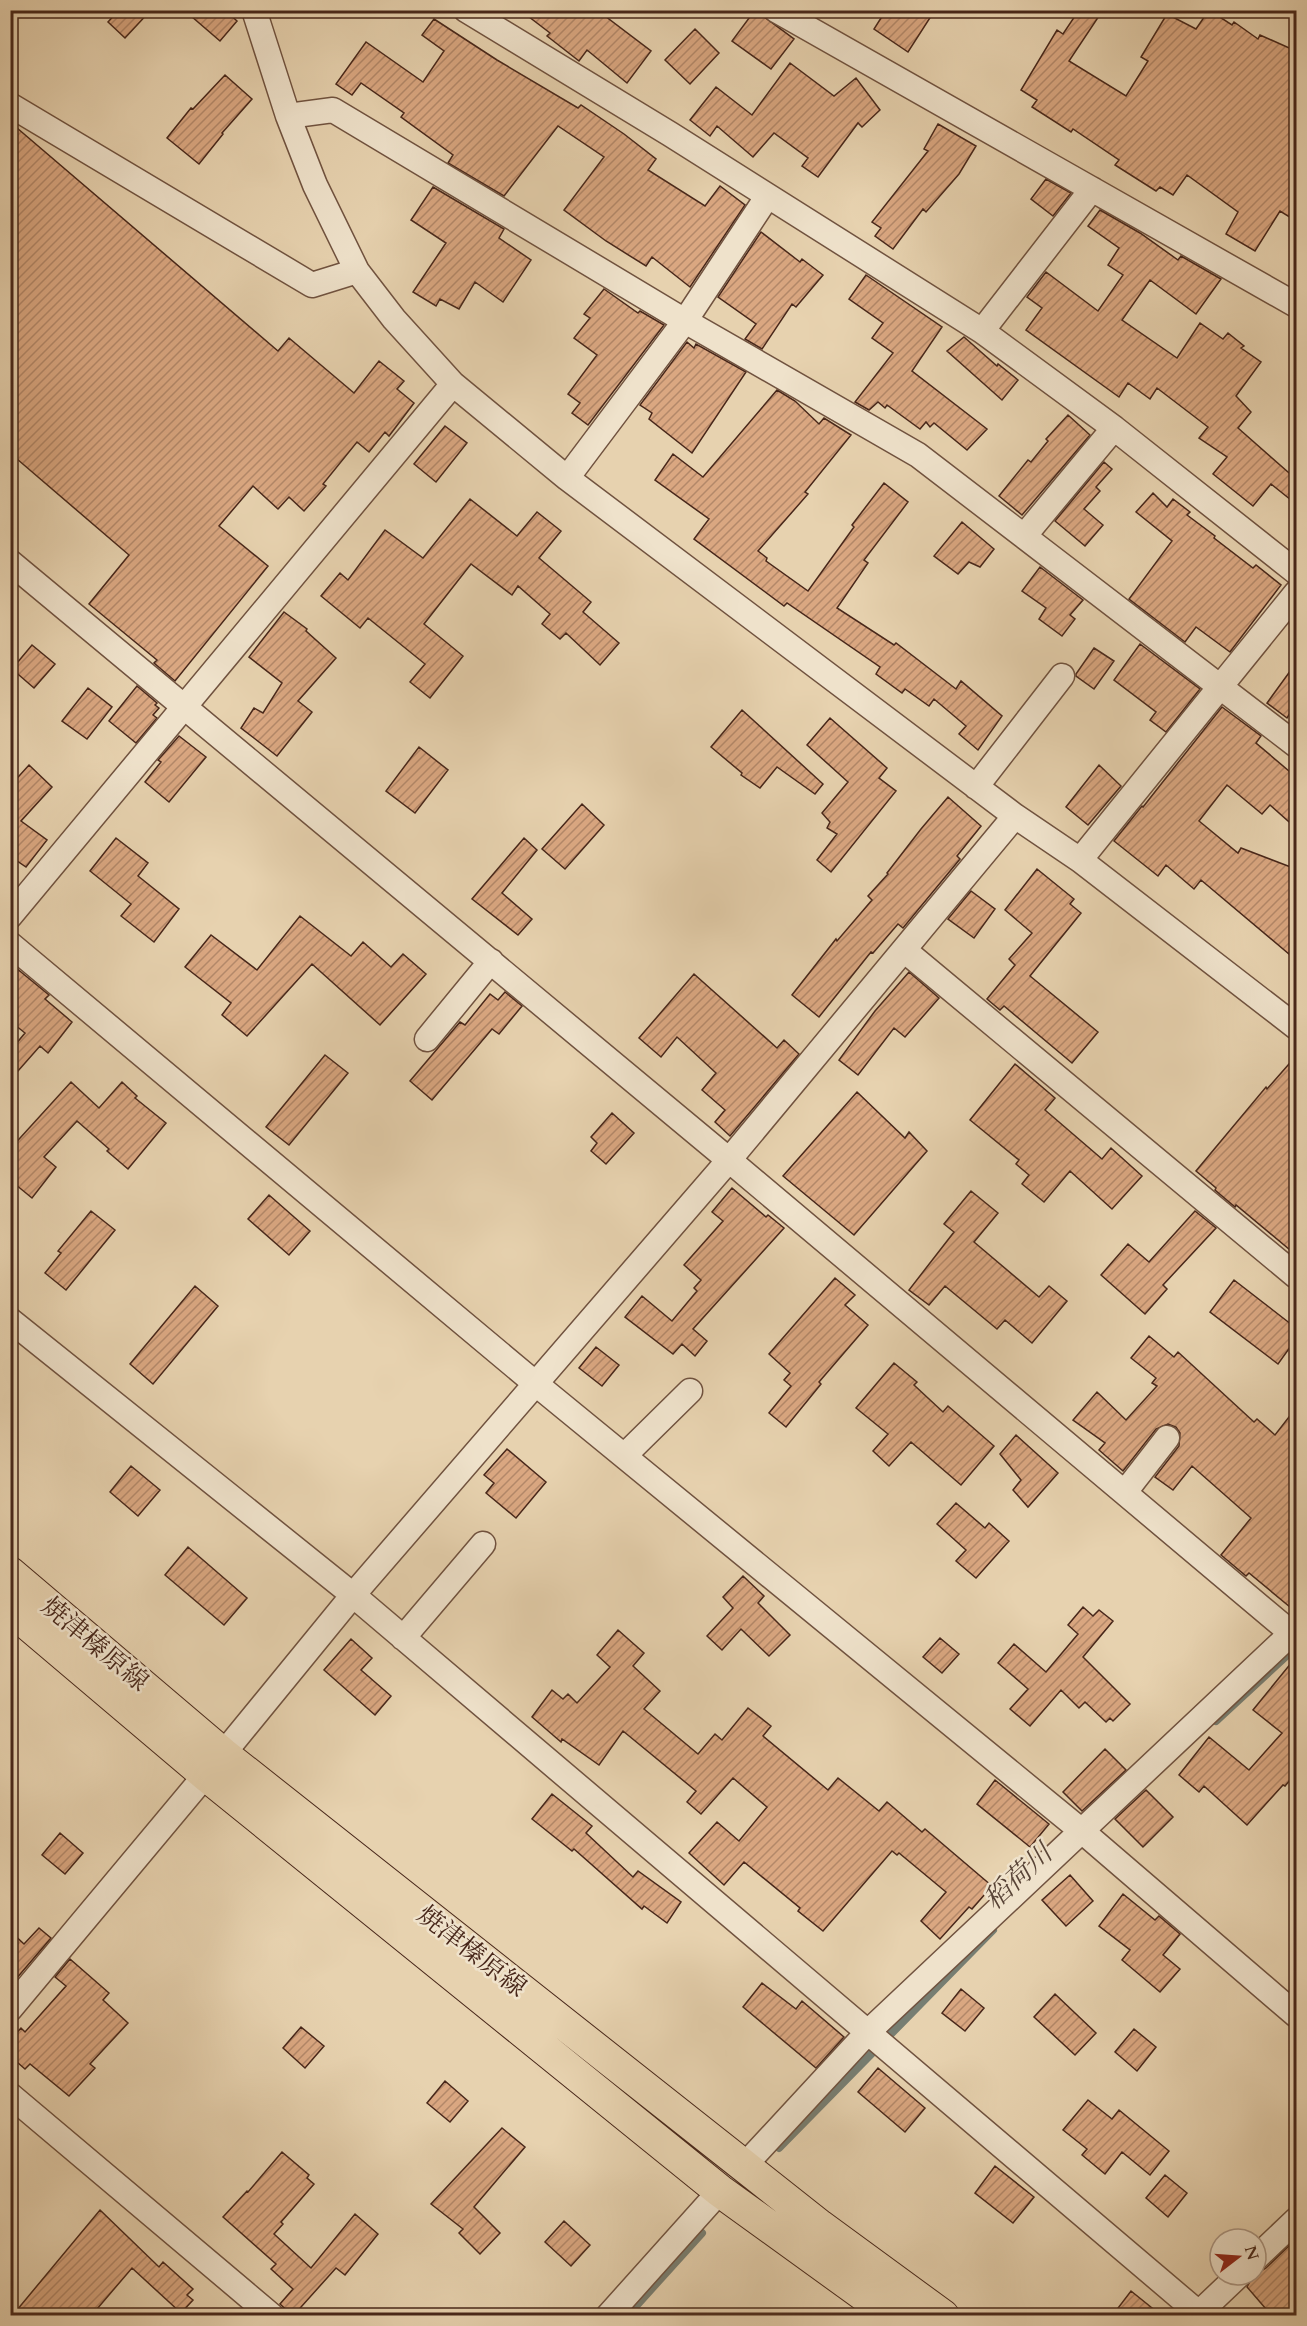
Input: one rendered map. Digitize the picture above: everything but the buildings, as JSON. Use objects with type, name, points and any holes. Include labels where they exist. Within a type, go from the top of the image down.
[{"type":"main road","name":"焼津榛原線","points":[[10,1573],[215,1764],[720,2191],[893,2316]]},
{"type":"main road","name":"焼津榛原線","points":[[10,1609],[820,2226],[943,2316]]},
{"type":"street","points":[[254,10],[288,116],[315,185],[357,271],[394,319],[453,384],[567,478],[976,787],[1080,860],[1296,1026]]},
{"type":"street","points":[[466,10],[669,134],[982,331],[1114,428],[1296,572]]},
{"type":"street","points":[[776,10],[1296,305]]},
{"type":"street","points":[[10,105],[312,285],[357,271]]},
{"type":"street","points":[[288,116],[333,110],[685,321],[918,455],[1296,745]]},
{"type":"street","points":[[982,331],[1092,189]]},
{"type":"street","points":[[567,478],[685,321],[767,197]]},
{"type":"street","points":[[10,916],[183,705],[453,384]]},
{"type":"street","points":[[1025,535],[1114,428]]},
{"type":"street","points":[[10,562],[1295,1633],[869,2033],[744,2166]]},
{"type":"street","points":[[1080,860],[1296,593]]},
{"type":"street","points":[[976,787],[1062,676]]},
{"type":"street","points":[[10,2009],[215,1764],[352,1595],[729,1160],[1015,816]]},
{"type":"street","points":[[10,944],[536,1384],[1082,1831],[1296,2014]]},
{"type":"street","points":[[904,950],[1296,1276]]},
{"type":"street","points":[[427,1038],[491,961]]},
{"type":"street","points":[[10,1320],[352,1595],[1201,2314],[1227,2287]]},
{"type":"street","points":[[624,1456],[690,1391]]},
{"type":"street","points":[[1125,1492],[1167,1438]]},
{"type":"street","points":[[403,1638],[483,1544]]},
{"type":"street","points":[[10,2095],[272,2316]]},
{"type":"street","points":[[608,2316],[720,2191]]},
{"type":"street","points":[[1268,2247],[1296,2220]]},
{"type":"waterway","name":"稻荷川","points":[[1216,1721],[1296,1647]]},
{"type":"waterway","name":"稻荷川","points":[[779,2148],[993,1930]]},
{"type":"waterway","name":"稻荷川","points":[[627,2316],[702,2233]]}]
